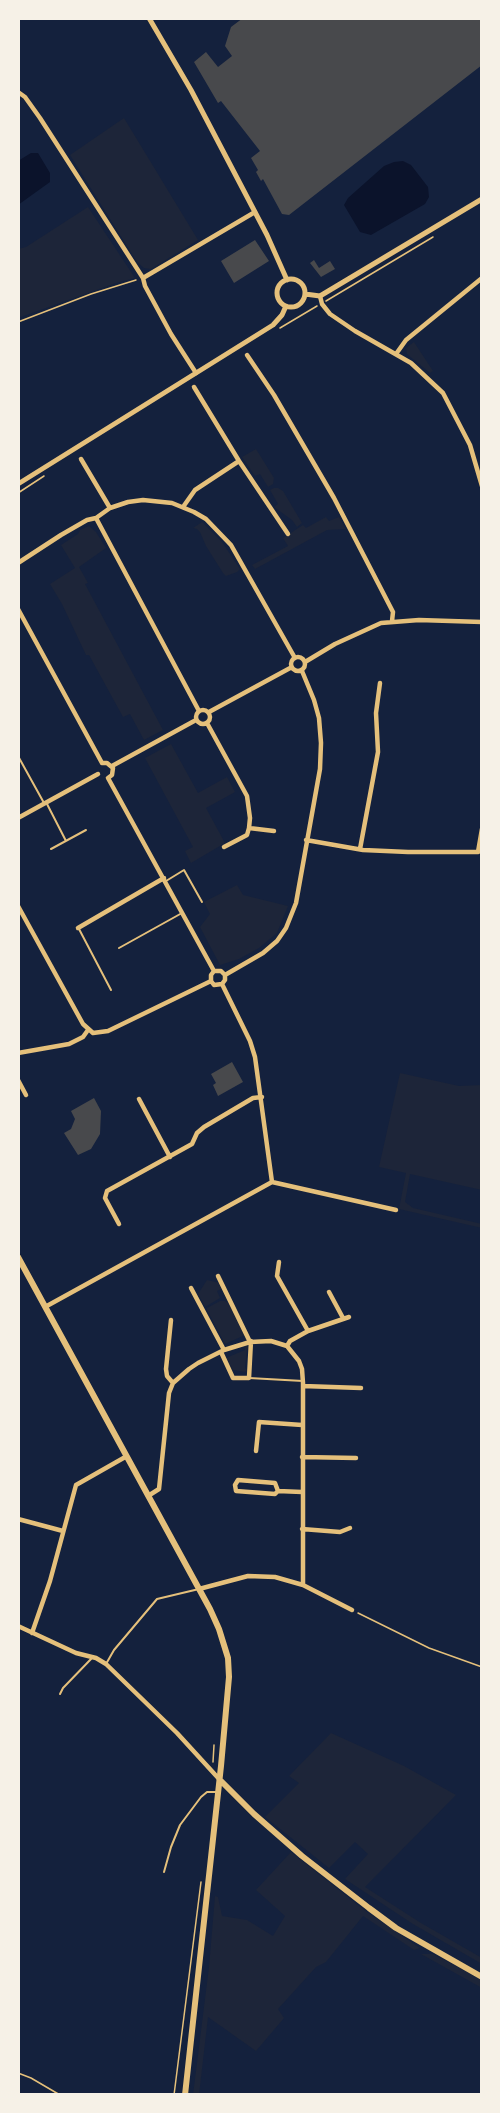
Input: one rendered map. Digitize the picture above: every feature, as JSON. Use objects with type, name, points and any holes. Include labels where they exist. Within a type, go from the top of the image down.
[{"type":"main road","points":[[18,1257],[199,1589],[219,1629],[229,1666],[220,1780],[185,2095]]},
{"type":"main road","points":[[220,1780],[254,1814],[302,1856],[369,1908],[396,1928],[482,1977]]},
{"type":"street","points":[[149,18],[180,69],[280,261],[287,280]]},
{"type":"street","points":[[18,92],[40,118],[143,278],[171,334],[196,373]]},
{"type":"street","points":[[305,294],[320,296],[482,199]]},
{"type":"street","points":[[143,278],[255,212]]},
{"type":"street","points":[[396,354],[405,340],[482,278]]},
{"type":"street","points":[[287,280],[296,280],[300,282],[305,294],[298,305],[286,306],[280,300],[278,292],[280,285],[287,280]]},
{"type":"street","points":[[320,296],[321,304],[330,314],[411,363],[443,393],[470,444],[482,486]]},
{"type":"street","points":[[18,484],[273,325],[286,306]]},
{"type":"street","points":[[247,355],[274,395],[334,498],[393,612],[392,621]]},
{"type":"street","points":[[194,387],[239,461],[288,534]]},
{"type":"street","points":[[81,459],[110,508]]},
{"type":"street","points":[[183,507],[195,490],[239,461]]},
{"type":"street","points":[[18,563],[74,527],[96,518],[110,508],[143,500],[158,500],[183,507],[210,522],[231,546],[295,658]]},
{"type":"street","points":[[96,518],[199,711]]},
{"type":"street","points":[[18,609],[102,763]]},
{"type":"street","points":[[225,975],[267,951],[282,934],[296,903],[320,769],[321,743],[319,718],[302,670],[305,662],[351,636],[381,623],[392,621],[482,622]]},
{"type":"street","points":[[295,658],[300,657],[305,662]]},
{"type":"street","points":[[292,667],[295,658]]},
{"type":"street","points":[[292,667],[296,671],[302,670]]},
{"type":"street","points":[[199,711],[209,712],[292,667]]},
{"type":"street","points":[[360,849],[378,752],[376,713],[380,683]]},
{"type":"street","points":[[196,720],[199,711]]},
{"type":"street","points":[[207,723],[210,718],[209,712]]},
{"type":"street","points":[[196,720],[201,724],[207,723]]},
{"type":"street","points":[[112,766],[196,720]]},
{"type":"street","points":[[207,723],[247,796],[250,818],[247,834],[224,847]]},
{"type":"street","points":[[102,763],[112,766]]},
{"type":"street","points":[[98,774],[98,767],[102,763]]},
{"type":"street","points":[[108,778],[113,773],[112,766]]},
{"type":"street","points":[[18,818],[98,774]]},
{"type":"street","points":[[98,774],[108,778]]},
{"type":"street","points":[[108,778],[214,971]]},
{"type":"street","points":[[249,828],[274,831]]},
{"type":"street","points":[[306,840],[360,849],[480,853],[482,829]]},
{"type":"street","points":[[78,928],[165,879]]},
{"type":"street","points":[[18,906],[88,1030],[101,1033],[108,1031],[211,981]]},
{"type":"street","points":[[214,971],[219,970],[225,975]]},
{"type":"street","points":[[211,981],[214,971]]},
{"type":"street","points":[[222,984],[225,975]]},
{"type":"street","points":[[211,981],[217,985],[222,984]]},
{"type":"street","points":[[222,984],[250,1041],[256,1063],[272,1182]]},
{"type":"street","points":[[18,1053],[69,1044],[83,1037],[88,1030]]},
{"type":"street","points":[[18,1080],[26,1095]]},
{"type":"street","points":[[118,1224],[105,1198],[107,1191],[192,1144],[204,1127],[253,1098],[262,1097]]},
{"type":"street","points":[[140,1099],[170,1157]]},
{"type":"street","points":[[45,1307],[272,1182],[396,1210]]},
{"type":"street","points":[[279,1262],[277,1276],[308,1331]]},
{"type":"street","points":[[191,1288],[223,1351],[233,1378],[249,1378],[251,1342],[218,1275]]},
{"type":"street","points":[[286,1346],[290,1341],[308,1331],[346,1317],[329,1292]]},
{"type":"street","points":[[171,1320],[166,1369],[167,1376],[173,1383]]},
{"type":"street","points":[[148,1496],[159,1489],[173,1383],[189,1369],[223,1351],[251,1342],[272,1341],[286,1346],[299,1361],[302,1369],[303,1585]]},
{"type":"street","points":[[303,1384],[361,1388]]},
{"type":"street","points":[[256,1451],[259,1422],[302,1425]]},
{"type":"street","points":[[32,1633],[75,1485],[126,1456]]},
{"type":"street","points":[[302,1457],[356,1458]]},
{"type":"street","points":[[278,1491],[275,1483],[238,1480],[235,1485],[236,1491],[275,1494],[278,1491],[302,1492]]},
{"type":"street","points":[[18,1519],[63,1531]]},
{"type":"street","points":[[302,1529],[340,1532],[350,1528]]},
{"type":"street","points":[[199,1589],[248,1576],[275,1577],[303,1585],[352,1610]]},
{"type":"street","points":[[18,1626],[106,1664],[220,1780]]},
{"type":"lane","points":[[18,756],[66,841]]},
{"type":"lane","points":[[51,849],[86,830]]},
{"type":"lane","points":[[165,879],[184,870],[202,902]]},
{"type":"lane","points":[[119,948],[183,912]]},
{"type":"lane","points":[[78,928],[111,990]]},
{"type":"lane","points":[[249,1378],[303,1384]]},
{"type":"lane","points":[[106,1664],[114,1650],[157,1599],[199,1589]]},
{"type":"lane","points":[[60,1694],[92,1658]]},
{"type":"lane","points":[[164,1872],[180,1825],[207,1792],[218,1792]]},
{"type":"path","points":[[277,330],[435,236]]},
{"type":"path","points":[[18,322],[91,294],[143,278]]},
{"type":"path","points":[[18,492],[48,474]]},
{"type":"path","points":[[352,1610],[429,1648],[482,1667]]},
{"type":"path","points":[[213,1771],[214,1745]]},
{"type":"path","points":[[174,2095],[201,1880]]},
{"type":"path","points":[[18,2073],[60,2095]]},
{"type":"shaded area","points":[[124,118],[198,240],[151,269],[144,268],[137,262],[70,155]]},
{"type":"shaded area","points":[[31,153],[38,153],[50,173],[50,182],[18,205],[18,161]]},
{"type":"shaded area","points":[[403,161],[411,165],[428,187],[429,197],[425,204],[371,235],[360,232],[344,205],[348,198],[384,166]]},
{"type":"shaded area","points":[[88,207],[135,278],[18,318],[18,249],[26,247]]},
{"type":"shaded area","points":[[414,342],[433,371],[430,373],[407,354],[406,348]]},
{"type":"shaded area","points":[[256,449],[274,478],[273,484],[268,487],[260,474],[255,476],[242,457]]},
{"type":"shaded area","points":[[274,488],[283,491],[302,523],[297,527],[292,520],[274,507],[278,504],[270,490]]},
{"type":"shaded area","points":[[326,517],[329,521],[339,517],[346,529],[327,530],[255,569],[252,565],[288,546],[283,538],[303,525],[306,528]]},
{"type":"shaded area","points":[[202,522],[222,542],[240,569],[237,572],[226,576],[223,573],[200,532],[193,528]]},
{"type":"shaded area","points":[[89,526],[96,532],[106,548],[79,567],[88,583],[85,584],[163,730],[144,740],[130,714],[123,717],[89,655],[86,655],[50,584],[75,568],[61,545]]},
{"type":"shaded area","points":[[171,744],[198,793],[227,777],[235,792],[206,808],[225,843],[191,863],[185,851],[193,847],[145,758]]},
{"type":"shaded area","points":[[237,885],[243,895],[288,906],[277,933],[259,948],[239,959],[220,965],[200,927],[210,914],[204,902]]},
{"type":"shaded area","points":[[400,1073],[459,1086],[482,1085],[482,1190],[410,1174],[405,1202],[413,1208],[482,1224],[482,1228],[399,1209],[406,1173],[379,1167]]},
{"type":"shaded area","points":[[207,1280],[220,1283],[223,1288],[217,1291],[220,1298],[205,1307],[198,1294]]},
{"type":"shaded area","points":[[220,1301],[228,1303],[245,1335],[225,1344],[207,1310]]},
{"type":"shaded area","points":[[247,1345],[249,1348],[245,1368],[247,1370],[245,1372],[233,1370],[226,1358],[245,1350],[244,1346]]},
{"type":"shaded area","points":[[331,1733],[404,1766],[456,1795],[365,1887],[482,1958],[482,1964],[413,1924],[345,1879],[368,1854],[355,1842],[329,1868],[265,1817],[299,1783],[289,1776]]},
{"type":"shaded area","points":[[291,1852],[367,1912],[420,1948],[414,1950],[363,1916],[326,1962],[316,1967],[278,2009],[284,2018],[256,2051],[208,2017],[199,2095],[193,2095],[209,1967],[215,1896],[218,1897],[222,1916],[247,1920],[273,1936],[285,1916],[256,1890]]},
{"type":"shaded area","points":[[421,1954],[433,1954],[482,1980],[482,1988]]},
{"type":"building","points":[[243,18],[482,18],[482,65],[289,215],[282,214],[263,179],[261,181],[256,172],[258,170],[251,158],[260,151],[221,101],[218,103],[194,62],[206,52],[218,67],[232,56],[225,46],[231,27]]},
{"type":"building","points":[[255,240],[269,261],[234,283],[221,261]]},
{"type":"building","points":[[314,260],[319,268],[330,261],[335,269],[321,277],[310,263]]},
{"type":"building","points":[[232,1062],[243,1082],[218,1096],[213,1085],[216,1083],[211,1074]]},
{"type":"building","points":[[94,1098],[101,1111],[100,1134],[91,1149],[78,1155],[64,1133],[71,1129],[75,1119],[71,1111]]}]
